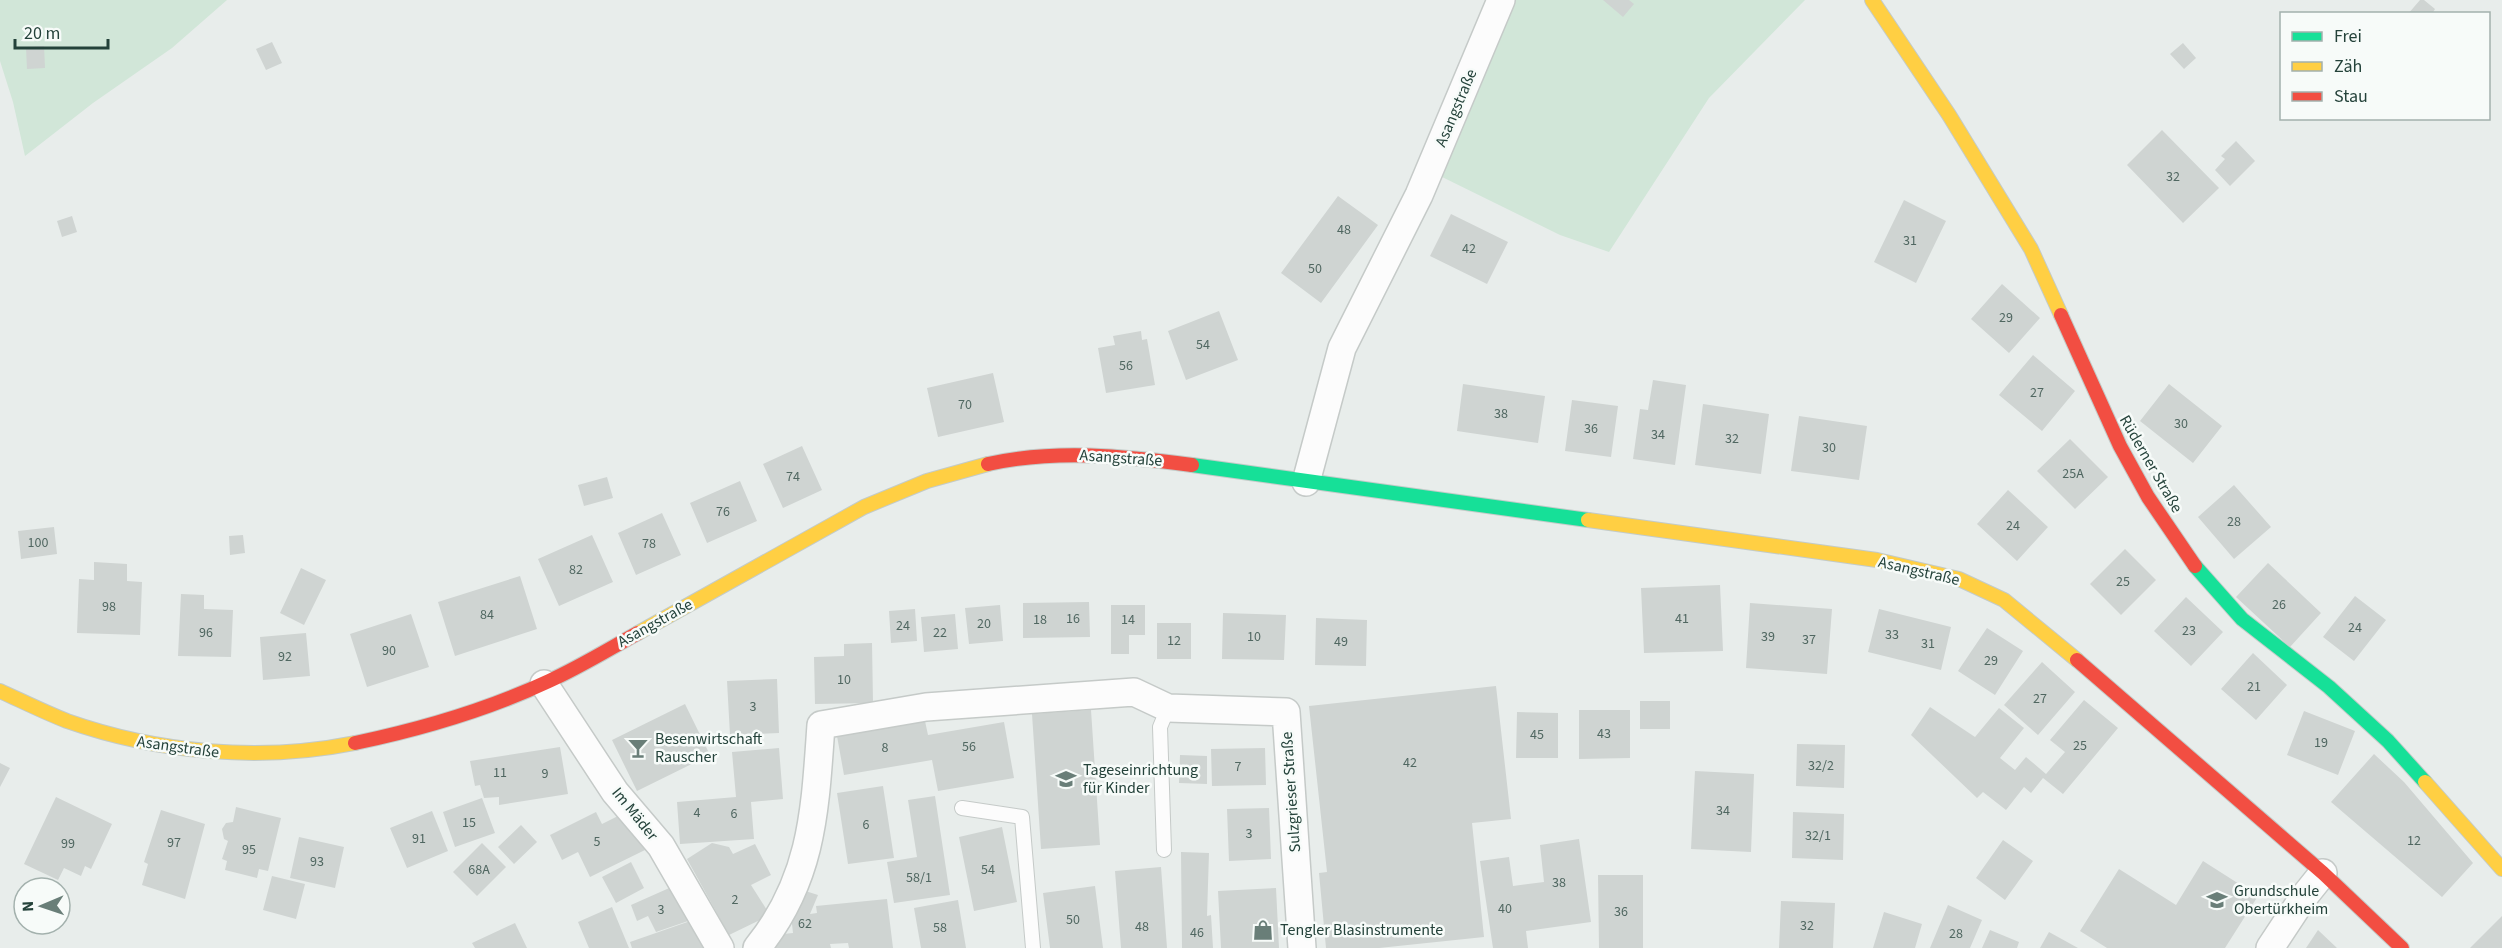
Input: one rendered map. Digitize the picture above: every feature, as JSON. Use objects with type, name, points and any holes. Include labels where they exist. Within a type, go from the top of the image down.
[{"type":"street","name":"Asangstraße","points":[[1306,482],[1342,348],[1419,195],[1501,0]]},
{"type":"street","name":"Rüderner Straße","points":[[1872,0],[1949,115],[2031,249],[2120,446],[2148,497],[2186,554],[2242,619],[2329,687],[2388,741],[2502,869]]},
{"type":"street","name":"Asangstraße","points":[[0,691],[80,726],[117,738],[188,751],[263,754],[338,746],[428,726],[544,684],[864,507],[952,472],[1016,458],[1105,454],[1877,560],[1959,579],[2004,600],[2115,692],[2323,873],[2402,948]]},
{"type":"street","name":"Im Mäder","points":[[544,684],[615,792],[661,846],[720,948]]},
{"type":"street","name":"Sulzgrieser Straße","points":[[757,948],[771,930],[805,861],[814,820],[822,725],[926,707],[1134,692],[1168,708],[1286,712],[1302,948]]},
{"type":"street","points":[[2270,948],[2303,898],[2323,873]]},
{"type":"lane","points":[[1164,850],[1160,727],[1168,708]]},
{"type":"lane","points":[[962,808],[1023,817],[1033,948]]},
{"type":"green space","points":[[0,0],[227,0],[172,48],[93,103],[25,156],[13,102],[0,61]]},
{"type":"green space","points":[[1509,0],[1805,0],[1709,98],[1609,252],[1560,235],[1438,175]]},
{"type":"building","points":[[1603,0],[1629,0],[1634,4],[1623,17]]},
{"type":"building","points":[[2420,0],[2424,0],[2435,9],[2433,12],[2410,12]]},
{"type":"building","points":[[272,42],[282,63],[266,70],[256,49]]},
{"type":"building","points":[[2183,43],[2196,58],[2184,69],[2170,54]]},
{"type":"building","points":[[44,46],[45,68],[27,69],[26,47]]},
{"type":"building","points":[[2162,130],[2219,188],[2183,223],[2127,165]]},
{"type":"building","points":[[2236,141],[2255,161],[2230,186],[2215,170],[2225,159],[2221,156]]},
{"type":"building","points":[[1338,196],[1378,225],[1321,303],[1281,273]]},
{"type":"building","points":[[1904,200],[1946,221],[1916,283],[1874,262]]},
{"type":"building","points":[[1451,214],[1508,242],[1487,284],[1430,256]]},
{"type":"building","points":[[72,216],[77,232],[62,237],[57,221]]},
{"type":"building","points":[[2002,284],[2040,318],[2009,353],[1971,319]]},
{"type":"building","points":[[1219,311],[1238,360],[1186,380],[1168,331]]},
{"type":"building","points":[[1141,331],[1142,340],[1147,339],[1155,385],[1106,393],[1098,348],[1115,345],[1113,336]]},
{"type":"building","points":[[2033,355],[2075,391],[2042,431],[1999,395]]},
{"type":"building","points":[[993,373],[1004,422],[938,437],[927,388]]},
{"type":"building","points":[[1653,380],[1686,385],[1675,465],[1633,459],[1640,409],[1648,410]]},
{"type":"building","points":[[1463,384],[1545,396],[1538,443],[1457,431]]},
{"type":"building","points":[[2169,384],[2222,426],[2193,463],[2140,421]]},
{"type":"building","points":[[1572,400],[1618,406],[1611,457],[1565,451]]},
{"type":"building","points":[[1703,404],[1769,414],[1761,474],[1695,465]]},
{"type":"building","points":[[1799,416],[1867,426],[1859,480],[1791,471]]},
{"type":"building","points":[[2070,439],[2108,477],[2075,509],[2037,471]]},
{"type":"building","points":[[802,446],[822,490],[783,508],[763,464]]},
{"type":"building","points":[[607,477],[613,498],[584,506],[578,485]]},
{"type":"building","points":[[740,481],[757,521],[707,543],[690,503]]},
{"type":"building","points":[[2234,485],[2271,527],[2234,559],[2198,517]]},
{"type":"building","points":[[2008,490],[2048,527],[2017,561],[1977,524]]},
{"type":"building","points":[[662,513],[681,555],[636,575],[618,533]]},
{"type":"building","points":[[54,527],[57,554],[21,559],[18,531]]},
{"type":"building","points":[[243,535],[245,553],[230,555],[229,536]]},
{"type":"building","points":[[592,535],[613,582],[559,606],[538,559]]},
{"type":"building","points":[[2125,549],[2156,580],[2121,615],[2090,584]]},
{"type":"building","points":[[94,562],[127,564],[127,581],[142,582],[140,635],[77,633],[79,579],[94,580]]},
{"type":"building","points":[[2268,563],[2321,613],[2290,647],[2236,597]]},
{"type":"building","points":[[301,568],[326,580],[304,625],[280,613]]},
{"type":"building","points":[[520,576],[537,629],[455,656],[438,602]]},
{"type":"building","points":[[1720,585],[1723,651],[1644,653],[1641,588]]},
{"type":"building","points":[[181,594],[204,595],[204,609],[233,610],[231,657],[178,656]]},
{"type":"building","points":[[2355,596],[2386,620],[2354,661],[2323,637]]},
{"type":"building","points":[[2186,597],[2223,632],[2191,666],[2154,631]]},
{"type":"building","points":[[1089,602],[1090,637],[1023,638],[1023,603]]},
{"type":"building","points":[[1750,603],[1832,609],[1827,674],[1746,668]]},
{"type":"building","points":[[1000,605],[1003,641],[969,644],[965,608]]},
{"type":"building","points":[[1111,605],[1145,605],[1145,635],[1129,635],[1129,654],[1111,654]]},
{"type":"building","points":[[915,609],[917,641],[891,643],[889,611]]},
{"type":"building","points":[[1879,609],[1951,627],[1941,670],[1868,652]]},
{"type":"building","points":[[1223,613],[1286,615],[1284,660],[1222,659]]},
{"type":"building","points":[[411,614],[429,667],[367,687],[350,634]]},
{"type":"building","points":[[955,614],[958,649],[924,652],[921,617]]},
{"type":"building","points":[[1316,618],[1367,620],[1366,666],[1315,665]]},
{"type":"building","points":[[1157,623],[1191,623],[1191,659],[1157,659]]},
{"type":"building","points":[[1987,628],[2023,651],[1995,695],[1958,671]]},
{"type":"building","points":[[306,633],[310,676],[263,680],[260,637]]},
{"type":"building","points":[[872,643],[873,703],[815,704],[814,657],[844,656],[844,644]]},
{"type":"building","points":[[2253,653],[2287,685],[2256,720],[2221,689]]},
{"type":"building","points":[[2042,662],[2075,692],[2038,735],[2004,705]]},
{"type":"building","points":[[777,679],[779,733],[730,735],[727,681]]},
{"type":"building","points":[[1496,686],[1511,819],[1472,823],[1484,937],[1379,948],[1326,948],[1319,873],[1327,872],[1309,706]]},
{"type":"building","points":[[2084,700],[2118,728],[2063,794],[2043,778],[2031,793],[2024,787],[2006,810],[1983,792],[1977,798],[1911,735],[1930,707],[1975,737],[1999,708],[2024,728],[2000,758],[2015,770],[2026,757],[2046,774],[2065,752],[2050,740]]},
{"type":"building","points":[[1640,701],[1670,701],[1670,729],[1640,729]]},
{"type":"building","points":[[685,704],[710,755],[637,791],[612,740]]},
{"type":"building","name":"Tageseinrichtung für Kinder","points":[[1091,710],[1100,845],[1041,849],[1032,714]]},
{"type":"building","points":[[1579,710],[1630,710],[1630,758],[1579,759]]},
{"type":"building","points":[[2304,711],[2355,731],[2338,775],[2287,755]]},
{"type":"building","points":[[1517,712],[1558,713],[1558,758],[1516,758]]},
{"type":"building","points":[[925,721],[928,735],[1004,722],[1014,778],[938,791],[932,760],[844,775],[837,736]]},
{"type":"building","points":[[1797,744],[1845,745],[1844,788],[1796,786]]},
{"type":"building","points":[[560,747],[568,794],[499,805],[499,797],[484,798],[480,785],[475,786],[470,761]]},
{"type":"building","points":[[779,748],[783,799],[751,802],[754,839],[680,844],[677,802],[736,797],[732,752]]},
{"type":"building","points":[[1265,748],[1266,785],[1212,786],[1211,749]]},
{"type":"building","points":[[2374,754],[2404,782],[2473,863],[2442,897],[2331,802]]},
{"type":"building","points":[[1180,755],[1207,756],[1207,784],[1179,783]]},
{"type":"building","points":[[0,763],[10,768],[0,787]]},
{"type":"building","points":[[1695,771],[1754,774],[1751,852],[1691,849]]},
{"type":"building","points":[[883,786],[894,858],[848,864],[837,793]]},
{"type":"building","points":[[935,796],[950,895],[894,903],[887,862],[917,857],[908,800]]},
{"type":"building","points":[[56,797],[112,824],[91,869],[85,866],[81,876],[64,868],[60,876],[50,876],[24,864]]},
{"type":"building","points":[[482,798],[495,833],[455,847],[443,812]]},
{"type":"building","points":[[236,807],[281,818],[268,871],[259,869],[257,878],[225,870],[227,861],[222,859],[228,841],[224,839],[222,829],[226,823],[233,822]]},
{"type":"building","points":[[1269,808],[1271,859],[1229,861],[1227,809]]},
{"type":"building","points":[[161,810],[205,824],[185,899],[142,885],[148,864],[144,862]]},
{"type":"building","points":[[432,811],[448,851],[407,868],[390,828]]},
{"type":"building","points":[[596,812],[602,824],[626,812],[645,850],[590,877],[578,852],[562,860],[550,835]]},
{"type":"building","points":[[1793,812],[1844,814],[1843,860],[1792,858]]},
{"type":"building","points":[[521,825],[537,842],[514,864],[498,847]]},
{"type":"building","points":[[1002,827],[1017,902],[974,911],[959,837]]},
{"type":"building","points":[[299,837],[344,847],[335,888],[290,878]]},
{"type":"building","points":[[1579,839],[1591,922],[1526,931],[1528,948],[1493,948],[1480,861],[1509,857],[1513,886],[1544,882],[1540,845]]},
{"type":"building","points":[[2003,840],[2033,861],[2005,900],[1976,878]]},
{"type":"building","points":[[482,843],[506,867],[477,896],[453,872]]},
{"type":"building","points":[[712,843],[729,847],[733,854],[755,844],[771,875],[751,885],[770,915],[729,935],[687,859]]},
{"type":"building","points":[[1181,852],[1209,853],[1207,916],[1211,915],[1213,948],[1182,948]]},
{"type":"building","name":"Grundschule Obertürkheim","points":[[2203,861],[2258,896],[2225,948],[2107,948],[2080,931],[2119,869],[2176,905]]},
{"type":"building","points":[[631,862],[644,888],[616,903],[602,877]]},
{"type":"building","points":[[1161,867],[1167,948],[1121,948],[1115,871]]},
{"type":"building","points":[[1598,875],[1643,875],[1643,948],[1599,948]]},
{"type":"building","points":[[272,876],[305,884],[296,919],[263,910]]},
{"type":"building","points":[[676,885],[694,919],[656,932],[648,916],[637,921],[631,905]]},
{"type":"building","points":[[1095,886],[1103,948],[1050,948],[1043,893]]},
{"type":"building","points":[[1276,888],[1279,948],[1221,948],[1218,891]]},
{"type":"building","points":[[799,889],[818,895],[810,914],[817,913],[816,906],[887,899],[893,948],[849,948],[848,943],[830,944],[831,948],[775,948],[774,935],[793,933],[791,915]]},
{"type":"building","points":[[958,900],[966,948],[921,948],[914,908]]},
{"type":"building","points":[[1781,901],[1835,903],[1833,948],[1779,948]]},
{"type":"building","points":[[1948,905],[1982,920],[1970,948],[1930,948]]},
{"type":"building","points":[[612,907],[629,948],[589,948],[578,922]]},
{"type":"building","points":[[1884,912],[1922,924],[1915,948],[1873,948]]},
{"type":"building","points":[[2502,916],[2502,948],[2470,948]]},
{"type":"building","points":[[696,919],[708,948],[632,948],[630,942]]},
{"type":"building","points":[[515,923],[527,948],[475,948],[472,943]]},
{"type":"building","points":[[1990,930],[2019,942],[2017,948],[1982,948]]},
{"type":"building","points":[[2318,930],[2337,948],[2306,948]]},
{"type":"building","points":[[2049,932],[2078,948],[2040,948]]},
{"type":"traffic: fast","points":[[1192,465],[1588,520]]},
{"type":"traffic: fast","points":[[2195,566],[2242,619],[2329,687],[2388,741],[2425,782]]},
{"type":"traffic: slow","points":[[1872,0],[1949,115],[2031,249],[2061,315]]},
{"type":"traffic: slow","points":[[638,633],[864,507],[927,481],[988,464]]},
{"type":"traffic: slow","points":[[1588,520],[1877,560],[1959,579],[2004,600],[2077,660]]},
{"type":"traffic: slow","points":[[0,691],[67,721],[137,741],[173,747],[247,753],[319,749],[355,743]]},
{"type":"traffic: slow","points":[[2425,782],[2502,869]]},
{"type":"traffic: jam","points":[[2061,315],[2120,446],[2148,497],[2195,566]]},
{"type":"traffic: jam","points":[[988,464],[1014,459],[1090,455],[1192,465]]},
{"type":"traffic: jam","points":[[355,743],[429,725],[502,701],[561,676],[638,633]]},
{"type":"traffic: jam","points":[[2077,660],[2323,873],[2402,948]]},
{"type":"place","name":"Besenwirtschaft Rauscher","points":[[638,748]]},
{"type":"place","name":"Tageseinrichtung für Kinder","points":[[1066,779]]},
{"type":"place","name":"Grundschule Obertürkheim","points":[[2217,900]]},
{"type":"place","name":"Tengler Blasinstrumente","points":[[1263,930]]}]
